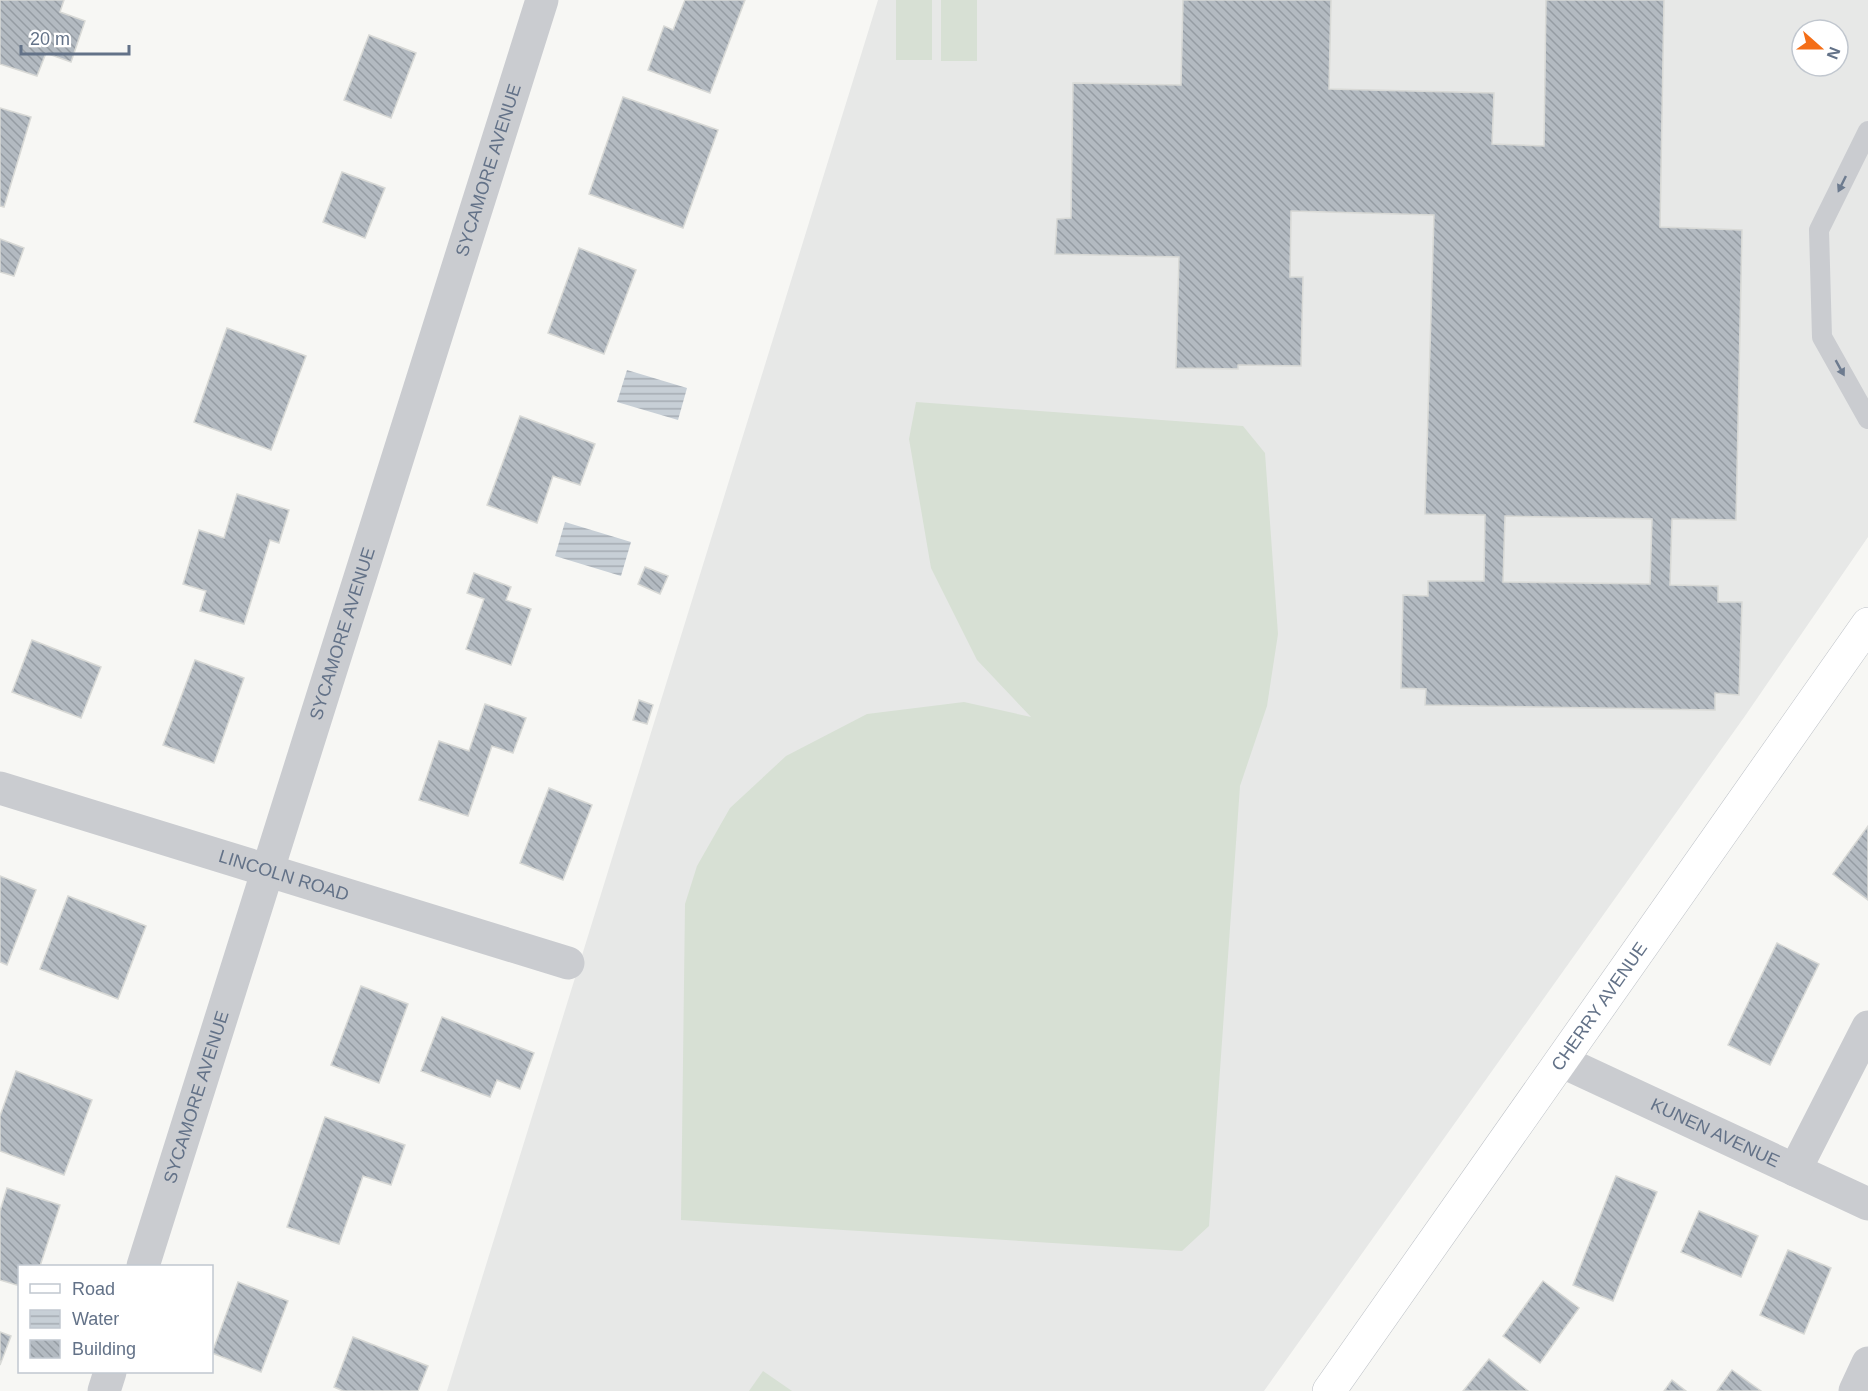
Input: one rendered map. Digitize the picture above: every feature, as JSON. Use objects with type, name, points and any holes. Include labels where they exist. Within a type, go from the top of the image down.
[{"type":"main road","name":"CHERRY AVENUE","points":[[1329,1391],[1868,624]]},
{"type":"street","name":"SYCAMORE AVENUE","points":[[143,1265],[542,0]]},
{"type":"street","name":"LINCOLN ROAD","points":[[0,788],[568,963]]},
{"type":"street","points":[[1795,1170],[1868,1028]]},
{"type":"street","name":"KUNEN AVENUE","points":[[1560,1061],[1868,1204]]},
{"type":"street","points":[[1855,1391],[1868,1363]]},
{"type":"street","points":[[104,1391],[109,1373]]},
{"type":"lane","points":[[1868,131],[1819,230],[1822,337],[1868,419]]},
{"type":"shaded area","points":[[878,0],[1868,0],[1868,537],[1745,716],[1264,1391],[447,1391]]},
{"type":"shaded area","points":[[896,0],[932,0],[932,60],[896,60]]},
{"type":"shaded area","points":[[941,0],[977,0],[977,61],[941,61]]},
{"type":"shaded area","points":[[916,402],[1243,426],[1265,453],[1278,634],[1267,706],[1240,786],[1209,1226],[1182,1251],[681,1220],[685,904],[697,866],[730,808],[786,756],[867,714],[964,702],[1031,717],[977,660],[931,568],[909,439]]},
{"type":"shaded area","points":[[763,1371],[792,1391],[749,1391]]},
{"type":"water","points":[[627,370],[687,388],[678,420],[617,402]]},
{"type":"water","points":[[565,522],[631,542],[621,576],[555,556]]},
{"type":"building","points":[[0,0],[64,0],[60,12],[85,21],[71,62],[46,53],[37,76],[0,64]]},
{"type":"building","points":[[685,0],[745,0],[710,93],[648,70],[664,26],[673,30]]},
{"type":"building","points":[[1183,0],[1331,0],[1329,89],[1494,93],[1492,144],[1544,146],[1546,0],[1664,0],[1660,227],[1742,230],[1736,520],[1672,519],[1670,585],[1718,586],[1718,602],[1742,602],[1739,695],[1715,693],[1715,710],[1425,705],[1426,689],[1401,688],[1403,595],[1428,596],[1428,581],[1484,581],[1485,515],[1425,514],[1434,215],[1291,211],[1290,277],[1303,277],[1301,366],[1238,365],[1238,369],[1176,368],[1179,257],[1055,254],[1057,219],[1071,218],[1073,83],[1181,85]],"holes":[[[1505,516],[1652,519],[1650,584],[1503,582]]]},
{"type":"building","points":[[369,35],[416,53],[391,118],[344,100]]},
{"type":"building","points":[[623,97],[718,130],[683,228],[589,194]]},
{"type":"building","points":[[0,108],[31,117],[4,207],[0,206]]},
{"type":"building","points":[[342,172],[385,188],[365,238],[323,222]]},
{"type":"building","points":[[0,239],[24,248],[14,276],[0,272]]},
{"type":"building","points":[[579,248],[636,270],[604,354],[548,333]]},
{"type":"building","points":[[227,328],[306,356],[271,450],[194,422]]},
{"type":"building","points":[[520,416],[595,444],[580,485],[553,476],[537,523],[487,505]]},
{"type":"building","points":[[237,494],[289,510],[279,543],[270,540],[244,624],[200,611],[206,591],[183,584],[199,530],[224,538]]},
{"type":"building","points":[[645,567],[668,576],[660,594],[638,584]]},
{"type":"building","points":[[474,573],[511,587],[506,600],[531,609],[511,665],[466,649],[484,599],[467,593]]},
{"type":"building","points":[[32,640],[101,667],[81,718],[12,692]]},
{"type":"building","points":[[195,660],[244,678],[214,763],[163,745]]},
{"type":"building","points":[[639,700],[653,705],[647,724],[633,720]]},
{"type":"building","points":[[485,704],[526,718],[513,753],[492,746],[468,816],[419,800],[439,741],[469,751]]},
{"type":"building","points":[[549,788],[592,805],[563,880],[520,863]]},
{"type":"building","points":[[1868,826],[1868,900],[1833,874]]},
{"type":"building","points":[[0,876],[36,890],[7,965],[0,962]]},
{"type":"building","points":[[68,896],[146,926],[118,999],[40,969]]},
{"type":"building","points":[[1777,943],[1819,964],[1770,1065],[1728,1045]]},
{"type":"building","points":[[361,986],[408,1004],[379,1083],[331,1065]]},
{"type":"building","points":[[442,1017],[534,1053],[520,1089],[497,1080],[490,1097],[421,1071]]},
{"type":"building","points":[[16,1071],[92,1100],[64,1175],[0,1151],[0,1116]]},
{"type":"building","points":[[325,1117],[405,1145],[391,1185],[363,1176],[339,1244],[287,1227]]},
{"type":"building","points":[[1616,1176],[1657,1192],[1613,1301],[1573,1285]]},
{"type":"building","points":[[7,1188],[60,1205],[40,1265],[18,1265],[18,1285],[0,1280],[0,1211]]},
{"type":"building","points":[[1699,1211],[1758,1236],[1741,1277],[1681,1252]]},
{"type":"building","points":[[1788,1250],[1831,1268],[1804,1334],[1760,1315]]},
{"type":"building","points":[[1543,1281],[1579,1308],[1540,1363],[1503,1336]]},
{"type":"building","points":[[238,1282],[288,1301],[261,1372],[213,1353]]},
{"type":"building","points":[[0,1332],[11,1336],[0,1365]]},
{"type":"building","points":[[353,1337],[428,1366],[418,1391],[343,1391],[334,1387]]},
{"type":"building","points":[[1489,1359],[1528,1391],[1463,1391]]},
{"type":"building","points":[[1732,1370],[1761,1391],[1717,1391]]},
{"type":"building","points":[[1672,1380],[1686,1391],[1664,1391]]}]
